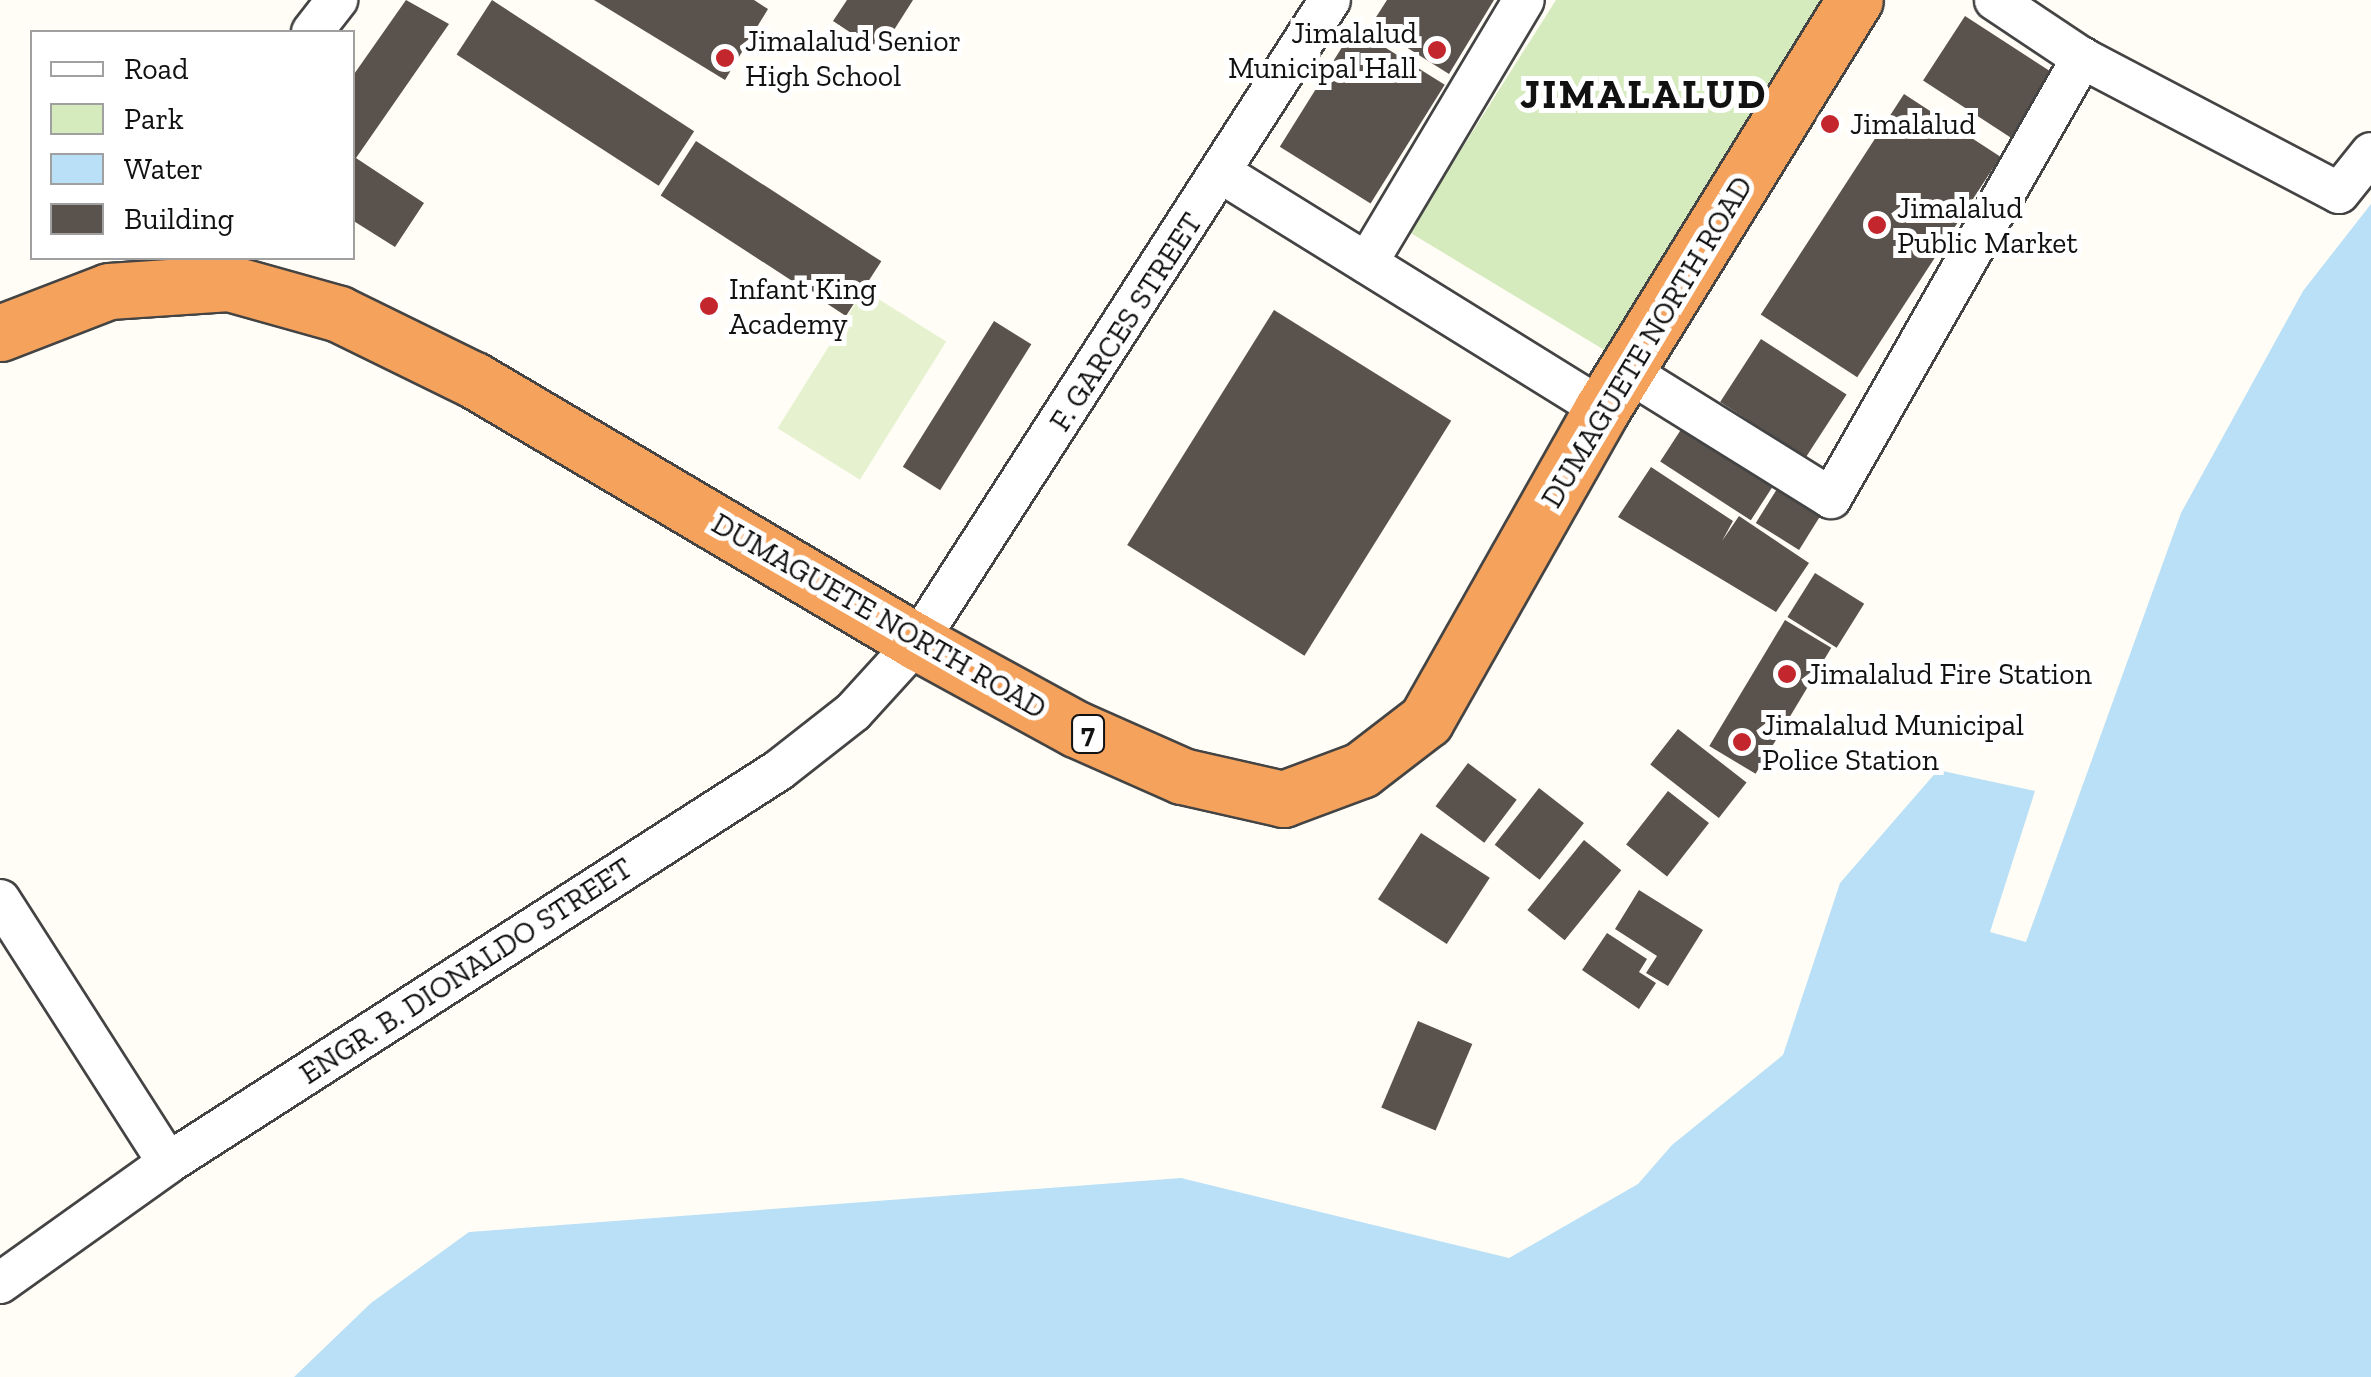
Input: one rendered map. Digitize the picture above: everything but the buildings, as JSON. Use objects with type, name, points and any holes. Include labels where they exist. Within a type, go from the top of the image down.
[{"type":"highway","name":"DUMAGUETE NORTH ROAD","points":[[0,333],[122,274],[229,283],[339,314],[474,380],[917,642],[1076,729],[1182,776],[1282,799],[1361,770],[1426,720],[1614,390],[1855,0]]},
{"type":"street","points":[[314,30],[337,0]]},
{"type":"street","name":"F. GARCES STREET","points":[[917,642],[1223,174],[1330,0]]},
{"type":"street","points":[[1367,264],[1524,0]]},
{"type":"street","points":[[1995,0],[2082,58],[2338,194],[2371,154]]},
{"type":"street","points":[[1223,174],[1367,264],[1832,498],[2082,58]]},
{"type":"street","name":"ENGR. B. DIONALDO STREET","points":[[0,1284],[168,1163],[780,770],[853,712],[917,642]]},
{"type":"street","points":[[0,900],[168,1163]]},
{"type":"green space","points":[[1556,0],[1826,0],[1606,351],[1409,232]]},
{"type":"green space","points":[[864,290],[946,341],[860,480],[778,428]]},
{"type":"water","points":[[2371,204],[2371,1377],[294,1377],[371,1303],[469,1232],[1181,1178],[1509,1258],[1638,1184],[1672,1145],[1783,1055],[1840,883],[1938,770],[2035,791],[1990,932],[2026,942],[2181,513],[2303,291]]},
{"type":"place","name":"Jimalalud Municipal Hall","points":[[1437,50]]},
{"type":"place","name":"Jimalalud Senior High School","points":[[725,58]]},
{"type":"place","name":"Jimalalud","points":[[1830,124]]},
{"type":"place","name":"Jimalalud Public Market","points":[[1877,225]]},
{"type":"place","name":"Infant King Academy","points":[[709,306]]},
{"type":"place","name":"Jimalalud Fire Station","points":[[1787,674]]},
{"type":"place","name":"Jimalalud Municipal Police Station","points":[[1742,742]]},
{"type":"district","name":"JIMALALUD","points":[[1644,94]]}]
